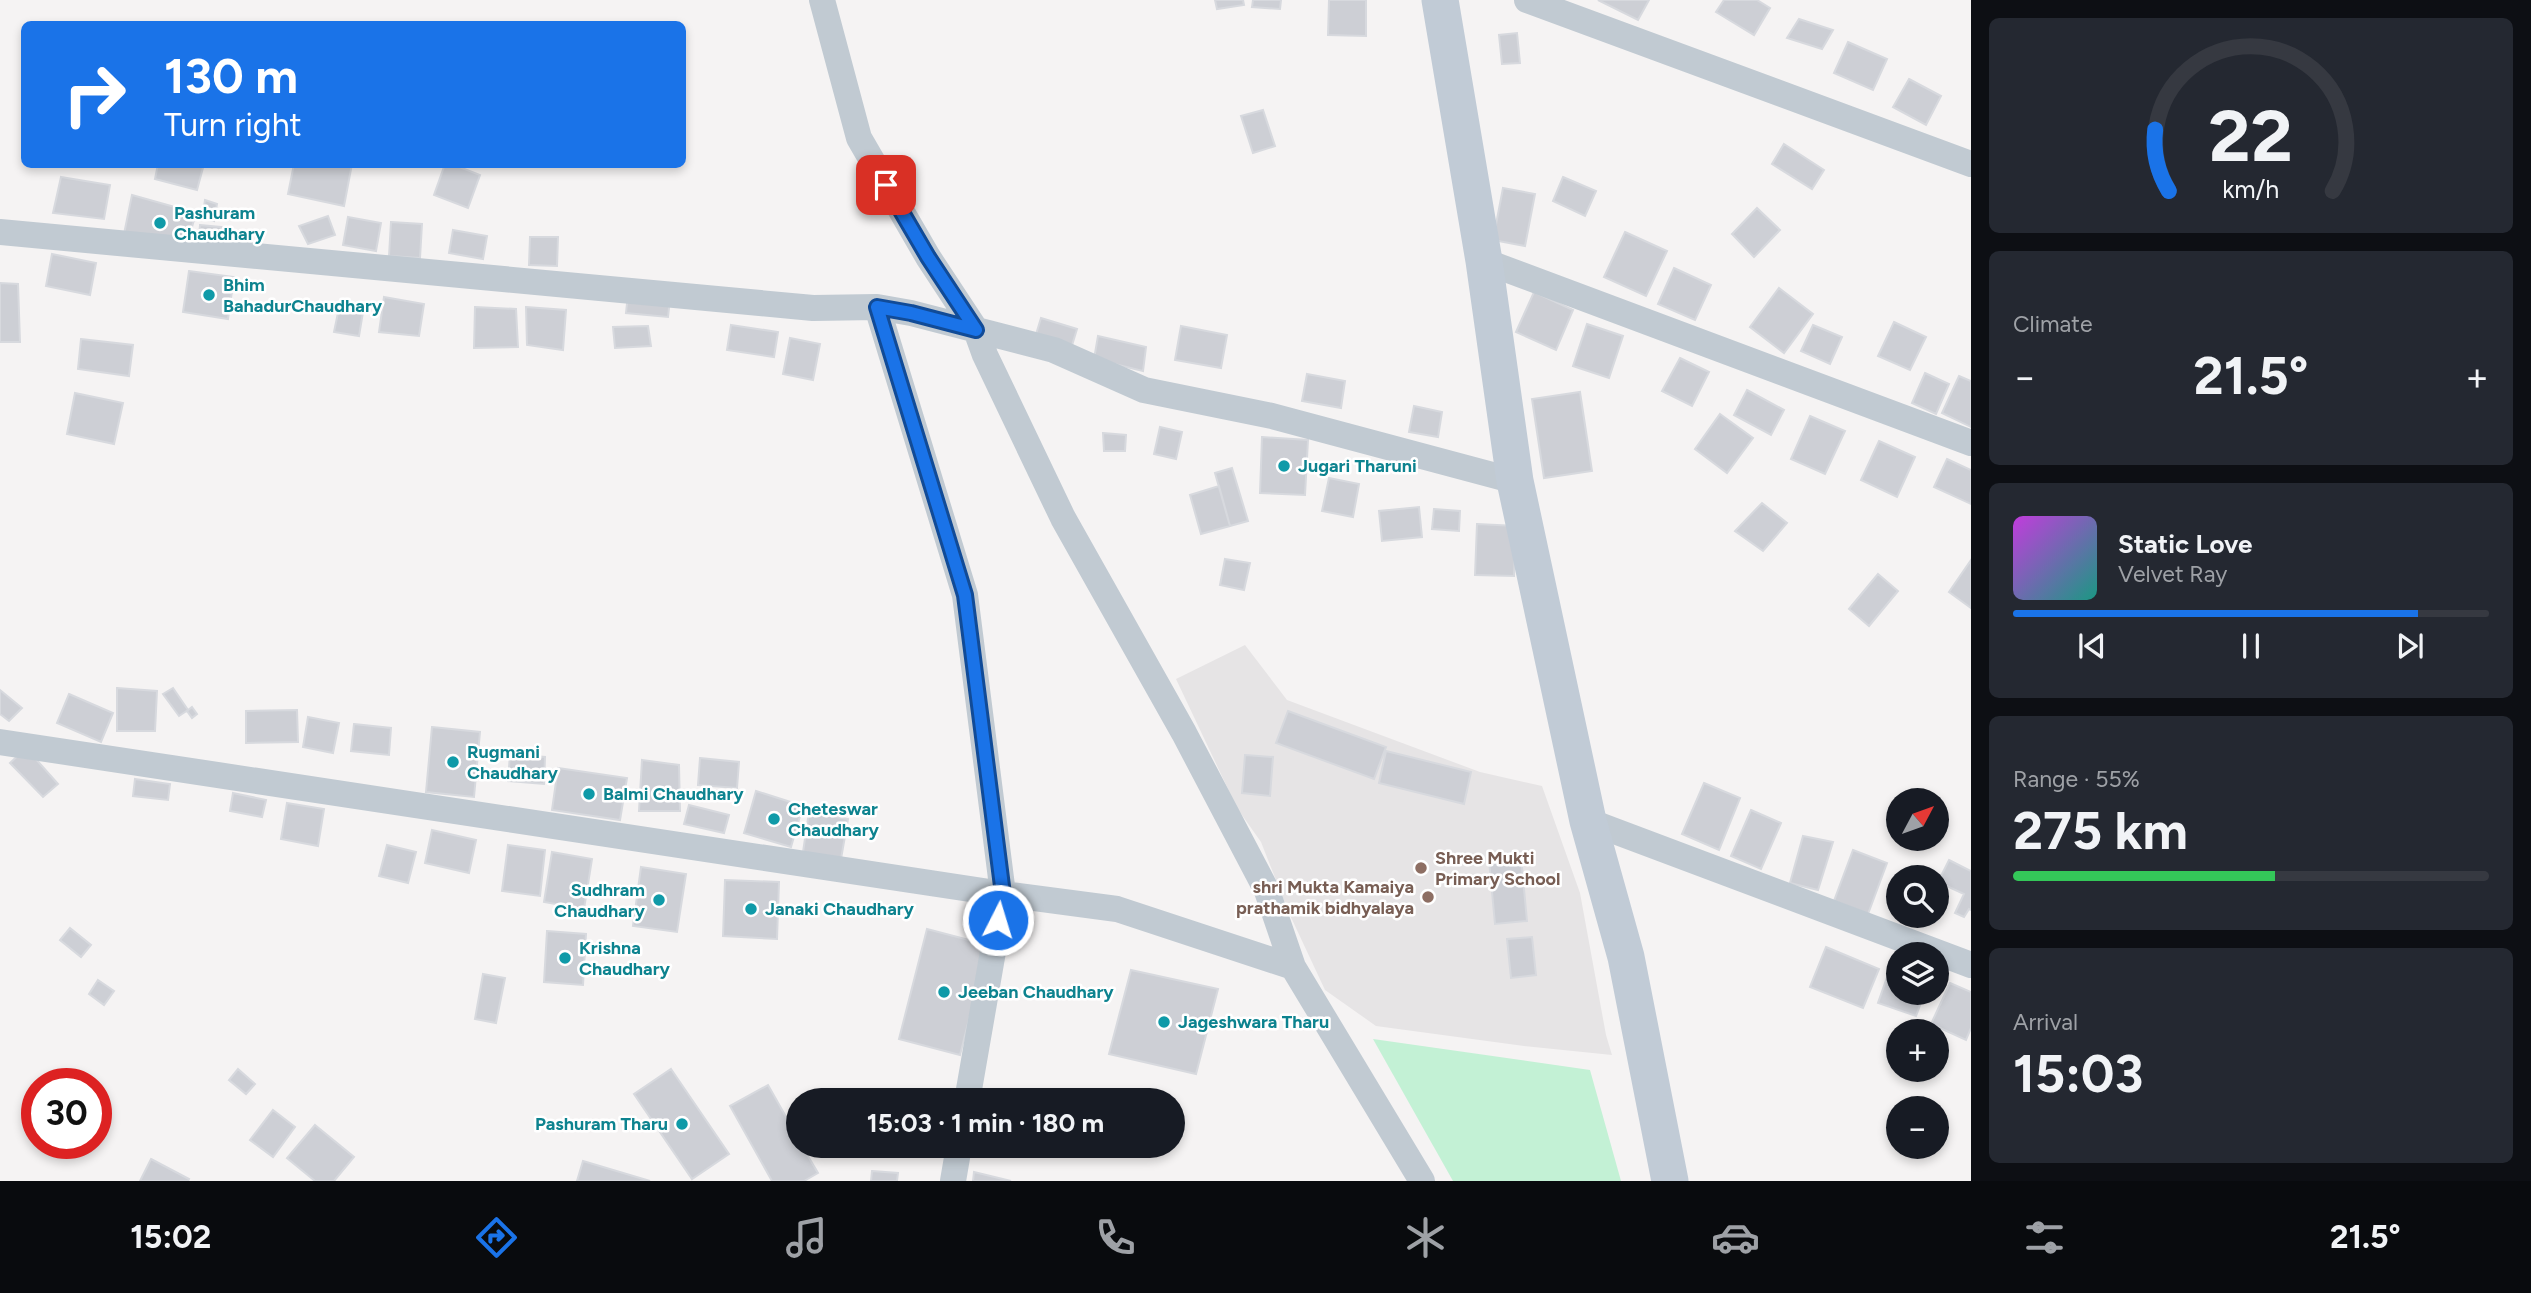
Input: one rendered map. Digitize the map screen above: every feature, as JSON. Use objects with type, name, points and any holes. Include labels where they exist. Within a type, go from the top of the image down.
[{"type":"street","points":[[821,0],[859,138],[928,257],[976,330],[985,355],[1063,518],[1184,733],[1267,891],[1293,967],[1422,1181]]},
{"type":"street","points":[[1440,0],[1484,261],[1516,481],[1588,821],[1626,957],[1670,1181]]},
{"type":"street","points":[[1527,0],[1971,164]]},
{"type":"street","points":[[0,232],[813,309],[877,307],[911,313],[1054,351],[1144,390],[1272,416],[1516,481]]},
{"type":"street","points":[[1484,261],[1971,443]]},
{"type":"street","points":[[877,307],[965,595],[1003,894],[969,1088]]},
{"type":"street","points":[[0,742],[1117,909],[1293,967]]},
{"type":"street","points":[[1588,821],[1971,965]]},
{"type":"street","points":[[953,1181],[957,1158]]},
{"type":"shaded area","name":"Shree Mukti Primary School","points":[[1245,645],[1287,700],[1480,772],[1542,786],[1580,893],[1612,1055],[1376,1026],[1325,990],[1289,913],[1261,842],[1237,808],[1176,679]]},
{"type":"green space","points":[[1373,1039],[1590,1070],[1621,1181],[1453,1181]]},
{"type":"building","points":[[1215,0],[1243,0],[1244,5],[1217,9]]},
{"type":"building","points":[[1253,0],[1281,0],[1280,9],[1252,7]]},
{"type":"building","points":[[1329,0],[1366,0],[1366,36],[1328,35]]},
{"type":"building","points":[[1598,0],[1649,0],[1638,20]]},
{"type":"building","points":[[1724,0],[1757,0],[1770,8],[1754,35],[1716,12]]},
{"type":"building","points":[[1799,19],[1833,30],[1822,49],[1787,38]]},
{"type":"building","points":[[1517,33],[1520,63],[1502,64],[1499,35]]},
{"type":"building","points":[[1848,42],[1887,59],[1873,90],[1834,73]]},
{"type":"building","points":[[1909,79],[1941,96],[1926,125],[1893,107]]},
{"type":"building","points":[[1263,110],[1275,146],[1253,153],[1241,116]]},
{"type":"building","points":[[1784,144],[1824,170],[1812,189],[1772,164]]},
{"type":"building","points":[[157,168],[203,168],[197,190],[155,179]]},
{"type":"building","points":[[293,168],[351,168],[344,206],[288,194]]},
{"type":"building","points":[[444,168],[462,168],[480,175],[468,208],[434,195]]},
{"type":"building","points":[[61,177],[110,185],[104,219],[53,213]]},
{"type":"building","points":[[1563,177],[1596,191],[1585,216],[1553,201]]},
{"type":"building","points":[[1503,188],[1535,194],[1525,246],[1493,240]]},
{"type":"building","name":"Pashuram Chaudhary","points":[[132,195],[196,213],[186,248],[124,234]]},
{"type":"building","points":[[205,200],[217,204],[214,221],[202,219]]},
{"type":"building","points":[[1757,208],[1780,230],[1754,257],[1732,234]]},
{"type":"building","points":[[328,216],[335,235],[308,244],[299,226]]},
{"type":"building","points":[[348,217],[381,223],[376,251],[343,245]]},
{"type":"building","points":[[391,222],[422,224],[420,258],[389,256]]},
{"type":"building","points":[[200,225],[231,228],[229,251],[198,248]]},
{"type":"building","points":[[453,230],[487,236],[483,259],[449,253]]},
{"type":"building","points":[[1625,232],[1667,251],[1646,296],[1604,277]]},
{"type":"building","points":[[530,237],[558,237],[557,266],[529,265]]},
{"type":"building","points":[[52,254],[96,263],[90,295],[46,286]]},
{"type":"building","points":[[1674,268],[1711,285],[1695,320],[1658,304]]},
{"type":"building","name":"Bhim BahadurChaudhary","points":[[189,271],[234,277],[228,319],[183,312]]},
{"type":"building","points":[[0,283],[18,284],[20,342],[0,342]]},
{"type":"building","points":[[1779,288],[1813,314],[1784,353],[1750,327]]},
{"type":"building","points":[[1534,292],[1573,310],[1556,350],[1516,332]]},
{"type":"building","points":[[628,294],[670,299],[668,317],[626,313]]},
{"type":"building","points":[[384,297],[424,304],[419,336],[379,332]]},
{"type":"building","points":[[475,307],[516,309],[518,347],[474,348]]},
{"type":"building","points":[[526,307],[566,310],[563,350],[527,345]]},
{"type":"building","points":[[339,308],[363,312],[359,336],[334,332]]},
{"type":"building","points":[[1041,318],[1077,329],[1070,352],[1034,341]]},
{"type":"building","points":[[1894,322],[1926,337],[1910,370],[1878,356]]},
{"type":"building","points":[[1587,324],[1623,336],[1609,378],[1573,366]]},
{"type":"building","points":[[731,325],[778,332],[774,357],[727,350]]},
{"type":"building","points":[[1813,325],[1842,337],[1830,364],[1801,351]]},
{"type":"building","points":[[648,326],[651,346],[615,348],[613,327]]},
{"type":"building","points":[[1181,326],[1227,335],[1221,368],[1175,360]]},
{"type":"building","points":[[1098,336],[1146,347],[1143,371],[1094,359]]},
{"type":"building","points":[[790,338],[820,344],[813,380],[783,374]]},
{"type":"building","points":[[81,339],[133,345],[129,376],[78,369]]},
{"type":"building","points":[[1680,358],[1709,372],[1692,406],[1662,391]]},
{"type":"building","points":[[1925,373],[1949,384],[1936,414],[1912,403]]},
{"type":"building","points":[[1307,374],[1345,381],[1341,408],[1302,401]]},
{"type":"building","points":[[1959,376],[1971,381],[1971,427],[1942,413]]},
{"type":"building","points":[[1747,390],[1784,410],[1771,435],[1734,415]]},
{"type":"building","points":[[1580,392],[1592,471],[1544,478],[1532,399]]},
{"type":"building","points":[[75,393],[123,403],[114,444],[67,434]]},
{"type":"building","points":[[1414,406],[1442,412],[1438,437],[1409,432]]},
{"type":"building","points":[[1720,414],[1753,438],[1727,473],[1695,449]]},
{"type":"building","points":[[1810,416],[1845,431],[1825,474],[1791,459]]},
{"type":"building","points":[[1160,427],[1182,432],[1176,459],[1154,454]]},
{"type":"building","points":[[1103,433],[1126,435],[1125,451],[1104,451]]},
{"type":"building","name":"Jugari Tharuni","points":[[1262,437],[1308,440],[1305,495],[1260,493]]},
{"type":"building","points":[[1879,441],[1915,457],[1897,497],[1861,480]]},
{"type":"building","points":[[1947,459],[1971,470],[1971,504],[1934,487]]},
{"type":"building","points":[[1232,468],[1248,521],[1230,526],[1215,473]]},
{"type":"building","points":[[1329,478],[1359,484],[1353,517],[1322,511]]},
{"type":"building","points":[[1219,486],[1230,526],[1201,534],[1190,495]]},
{"type":"building","points":[[1762,503],[1787,523],[1763,551],[1735,531]]},
{"type":"building","points":[[1419,507],[1422,537],[1382,541],[1379,511]]},
{"type":"building","points":[[1434,509],[1460,511],[1459,531],[1432,529]]},
{"type":"building","points":[[1477,524],[1516,526],[1514,576],[1475,575]]},
{"type":"building","points":[[1225,559],[1250,563],[1244,590],[1220,585]]},
{"type":"building","points":[[1971,560],[1971,608],[1949,592]]},
{"type":"building","points":[[1878,574],[1898,591],[1869,626],[1849,609]]},
{"type":"building","points":[[117,688],[157,691],[155,731],[117,731]]},
{"type":"building","points":[[173,688],[188,710],[179,716],[163,694]]},
{"type":"building","points":[[0,690],[22,708],[9,721],[0,714]]},
{"type":"building","points":[[69,694],[113,713],[101,742],[57,723]]},
{"type":"building","points":[[192,707],[197,714],[192,718],[187,711]]},
{"type":"building","points":[[297,710],[298,742],[246,743],[246,711]]},
{"type":"building","points":[[1288,711],[1386,747],[1374,779],[1276,743]]},
{"type":"building","points":[[308,717],[339,723],[333,753],[303,747]]},
{"type":"building","points":[[354,724],[391,728],[389,755],[351,751]]},
{"type":"building","name":"Rugmani Chaudhary","points":[[432,727],[480,732],[474,797],[426,792]]},
{"type":"building","points":[[26,748],[58,784],[43,797],[10,763]]},
{"type":"building","points":[[1386,751],[1471,772],[1464,804],[1379,783]]},
{"type":"building","points":[[510,754],[545,757],[544,784],[508,781]]},
{"type":"building","points":[[1245,755],[1273,757],[1270,796],[1242,793]]},
{"type":"building","points":[[700,758],[739,762],[737,788],[698,785]]},
{"type":"building","points":[[642,760],[679,765],[680,811],[639,811]]},
{"type":"building","name":"Balmi Chaudhary","points":[[558,768],[627,778],[620,820],[552,810]]},
{"type":"building","points":[[135,779],[170,784],[168,800],[133,796]]},
{"type":"building","points":[[1704,783],[1740,798],[1719,850],[1682,834]]},
{"type":"building","name":"Cheteswar Chaudhary","points":[[756,791],[803,806],[791,847],[744,833]]},
{"type":"building","points":[[233,793],[266,800],[262,817],[230,811]]},
{"type":"building","points":[[287,803],[324,809],[318,846],[281,839]]},
{"type":"building","points":[[689,805],[729,815],[724,833],[684,824]]},
{"type":"building","points":[[1751,810],[1781,823],[1761,869],[1731,856]]},
{"type":"building","points":[[809,812],[848,819],[841,859],[803,852]]},
{"type":"building","points":[[432,830],[476,840],[469,873],[425,863]]},
{"type":"building","points":[[1803,836],[1833,842],[1818,890],[1790,883]]},
{"type":"building","points":[[387,845],[416,852],[408,883],[379,876]]},
{"type":"building","points":[[508,845],[545,850],[540,896],[502,891]]},
{"type":"building","points":[[1853,850],[1887,863],[1868,914],[1834,901]]},
{"type":"building","points":[[552,852],[592,859],[584,909],[544,902]]},
{"type":"building","points":[[1521,857],[1527,921],[1495,924],[1489,860]]},
{"type":"building","points":[[1949,860],[1971,871],[1971,910],[1969,909],[1964,917],[1955,913],[1964,894],[1949,887],[1949,865],[1946,865]]},
{"type":"building","name":"Sudhram Chaudhary","points":[[641,867],[686,874],[677,932],[633,926]]},
{"type":"building","name":"Janaki Chaudhary","points":[[725,880],[779,882],[777,939],[723,936]]},
{"type":"building","points":[[70,928],[91,945],[81,957],[60,940]]},
{"type":"building","name":"Jeeban Chaudhary","points":[[927,929],[988,945],[960,1055],[899,1039]]},
{"type":"building","name":"Krishna Chaudhary","points":[[547,931],[586,934],[583,985],[544,982]]},
{"type":"building","points":[[1532,937],[1536,975],[1511,978],[1507,939]]},
{"type":"building","points":[[1826,947],[1879,969],[1863,1008],[1810,987]]},
{"type":"building","name":"Jageshwara Tharu","points":[[1131,970],[1218,989],[1196,1074],[1109,1054]]},
{"type":"building","points":[[483,974],[505,978],[496,1023],[475,1019]]},
{"type":"building","points":[[98,980],[114,991],[104,1005],[89,994]]},
{"type":"building","points":[[1886,980],[1886,1005],[1920,1005],[1916,1016],[1878,1003]]},
{"type":"building","points":[[1950,983],[1971,992],[1971,1028],[1966,1040],[1949,1032],[1949,1019],[1933,1019],[1940,1005],[1949,1005]]},
{"type":"building","points":[[238,1069],[255,1084],[246,1094],[229,1080]]},
{"type":"building","name":"Pashuram Tharu","points":[[671,1069],[729,1154],[692,1179],[634,1094]]},
{"type":"building","points":[[768,1085],[786,1117],[786,1158],[809,1158],[818,1173],[804,1181],[772,1181],[730,1106]]},
{"type":"building","points":[[273,1110],[295,1127],[273,1157],[250,1140]]},
{"type":"building","points":[[315,1125],[354,1157],[334,1181],[315,1181],[287,1158]]},
{"type":"building","points":[[151,1159],[189,1179],[188,1181],[140,1181]]},
{"type":"building","points":[[583,1161],[650,1181],[577,1181]]},
{"type":"building","points":[[872,1171],[898,1173],[897,1181],[871,1181]]},
{"type":"building","points":[[974,1172],[1011,1181],[973,1181]]},
{"type":"place","name":"Pashuram Chaudhary","points":[[160,223]]},
{"type":"place","name":"Bhim BahadurChaudhary","points":[[209,295]]},
{"type":"place","name":"Jugari Tharuni","points":[[1284,466]]},
{"type":"place","name":"Rugmani Chaudhary","points":[[453,762]]},
{"type":"place","name":"Balmi Chaudhary","points":[[589,794]]},
{"type":"place","name":"Cheteswar Chaudhary","points":[[774,819]]},
{"type":"place","name":"Shree Mukti Primary School","points":[[1421,868]]},
{"type":"place","name":"shri Mukta Kamaiya prathamik bidhyalaya","points":[[1428,897]]},
{"type":"place","name":"Sudhram Chaudhary","points":[[659,900]]},
{"type":"place","name":"Janaki Chaudhary","points":[[751,909]]},
{"type":"place","name":"Krishna Chaudhary","points":[[565,958]]},
{"type":"place","name":"Jeeban Chaudhary","points":[[944,992]]},
{"type":"place","name":"Jageshwara Tharu","points":[[1164,1022]]},
{"type":"place","name":"Pashuram Tharu","points":[[682,1124]]},
{"type":"route","points":[[886,185],[928,257],[976,330],[877,307],[965,595],[1003,894],[998,920]]}]
